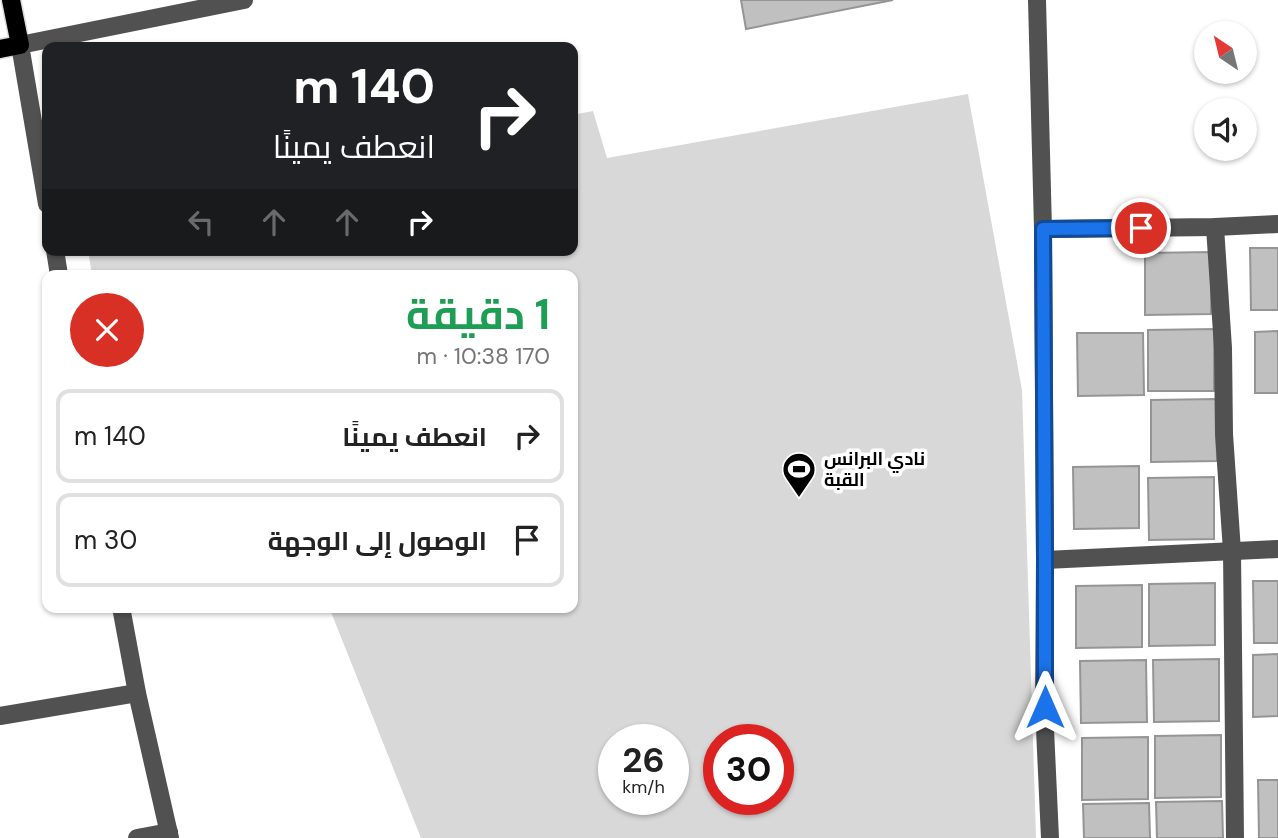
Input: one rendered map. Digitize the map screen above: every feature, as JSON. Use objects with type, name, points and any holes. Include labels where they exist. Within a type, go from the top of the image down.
[{"type":"main road","points":[[0,49],[20,44],[11,0]]},
{"type":"street","points":[[42,174],[20,44],[242,0]]},
{"type":"street","points":[[1037,0],[1043,229],[1045,707],[1050,838]]},
{"type":"street","points":[[1043,229],[1278,224]]},
{"type":"street","points":[[1215,227],[1232,551],[1235,838]]},
{"type":"street","points":[[1045,560],[1278,549]]},
{"type":"street","points":[[122,613],[137,693],[170,835],[138,838]]},
{"type":"street","points":[[0,716],[137,693]]},
{"type":"shaded area","name":"نادي البرانس القبة","points":[[968,94],[1022,390],[1036,838],[421,838],[331,613],[578,613],[578,270],[91,270],[89,256],[578,256],[578,114],[593,111],[607,158]]},
{"type":"building","points":[[741,0],[893,0],[746,29]]},
{"type":"building","points":[[1250,248],[1278,248],[1278,310],[1251,310]]},
{"type":"building","points":[[1211,252],[1211,314],[1145,315],[1145,253]]},
{"type":"building","points":[[1214,329],[1214,391],[1148,391],[1148,330]]},
{"type":"building","points":[[1278,331],[1278,393],[1255,393],[1255,332]]},
{"type":"building","points":[[1077,333],[1143,333],[1144,395],[1078,396]]},
{"type":"building","points":[[1216,399],[1217,461],[1151,462],[1151,400]]},
{"type":"building","points":[[1139,466],[1139,528],[1074,529],[1073,467]]},
{"type":"building","points":[[1214,477],[1214,539],[1149,540],[1148,478]]},
{"type":"building","points":[[1253,581],[1278,581],[1278,643],[1254,643]]},
{"type":"building","points":[[1215,583],[1215,645],[1149,646],[1149,584]]},
{"type":"building","points":[[1142,585],[1142,647],[1076,648],[1076,586]]},
{"type":"building","points":[[1278,654],[1278,716],[1253,717],[1253,655]]},
{"type":"building","points":[[1219,659],[1219,721],[1154,722],[1153,660]]},
{"type":"building","points":[[1146,660],[1147,722],[1081,723],[1080,661]]},
{"type":"building","points":[[1221,735],[1221,797],[1155,798],[1155,736]]},
{"type":"building","points":[[1148,737],[1148,799],[1082,800],[1082,738]]},
{"type":"building","points":[[1258,780],[1278,780],[1278,838],[1259,838]]},
{"type":"building","points":[[1222,801],[1223,838],[1157,838],[1156,802]]},
{"type":"building","points":[[1149,803],[1150,838],[1084,838],[1083,804]]},
{"type":"place","name":"نادي البرانس القبة","points":[[799,499]]},
{"type":"route","points":[[1045,707],[1043,229],[1141,228]]}]
